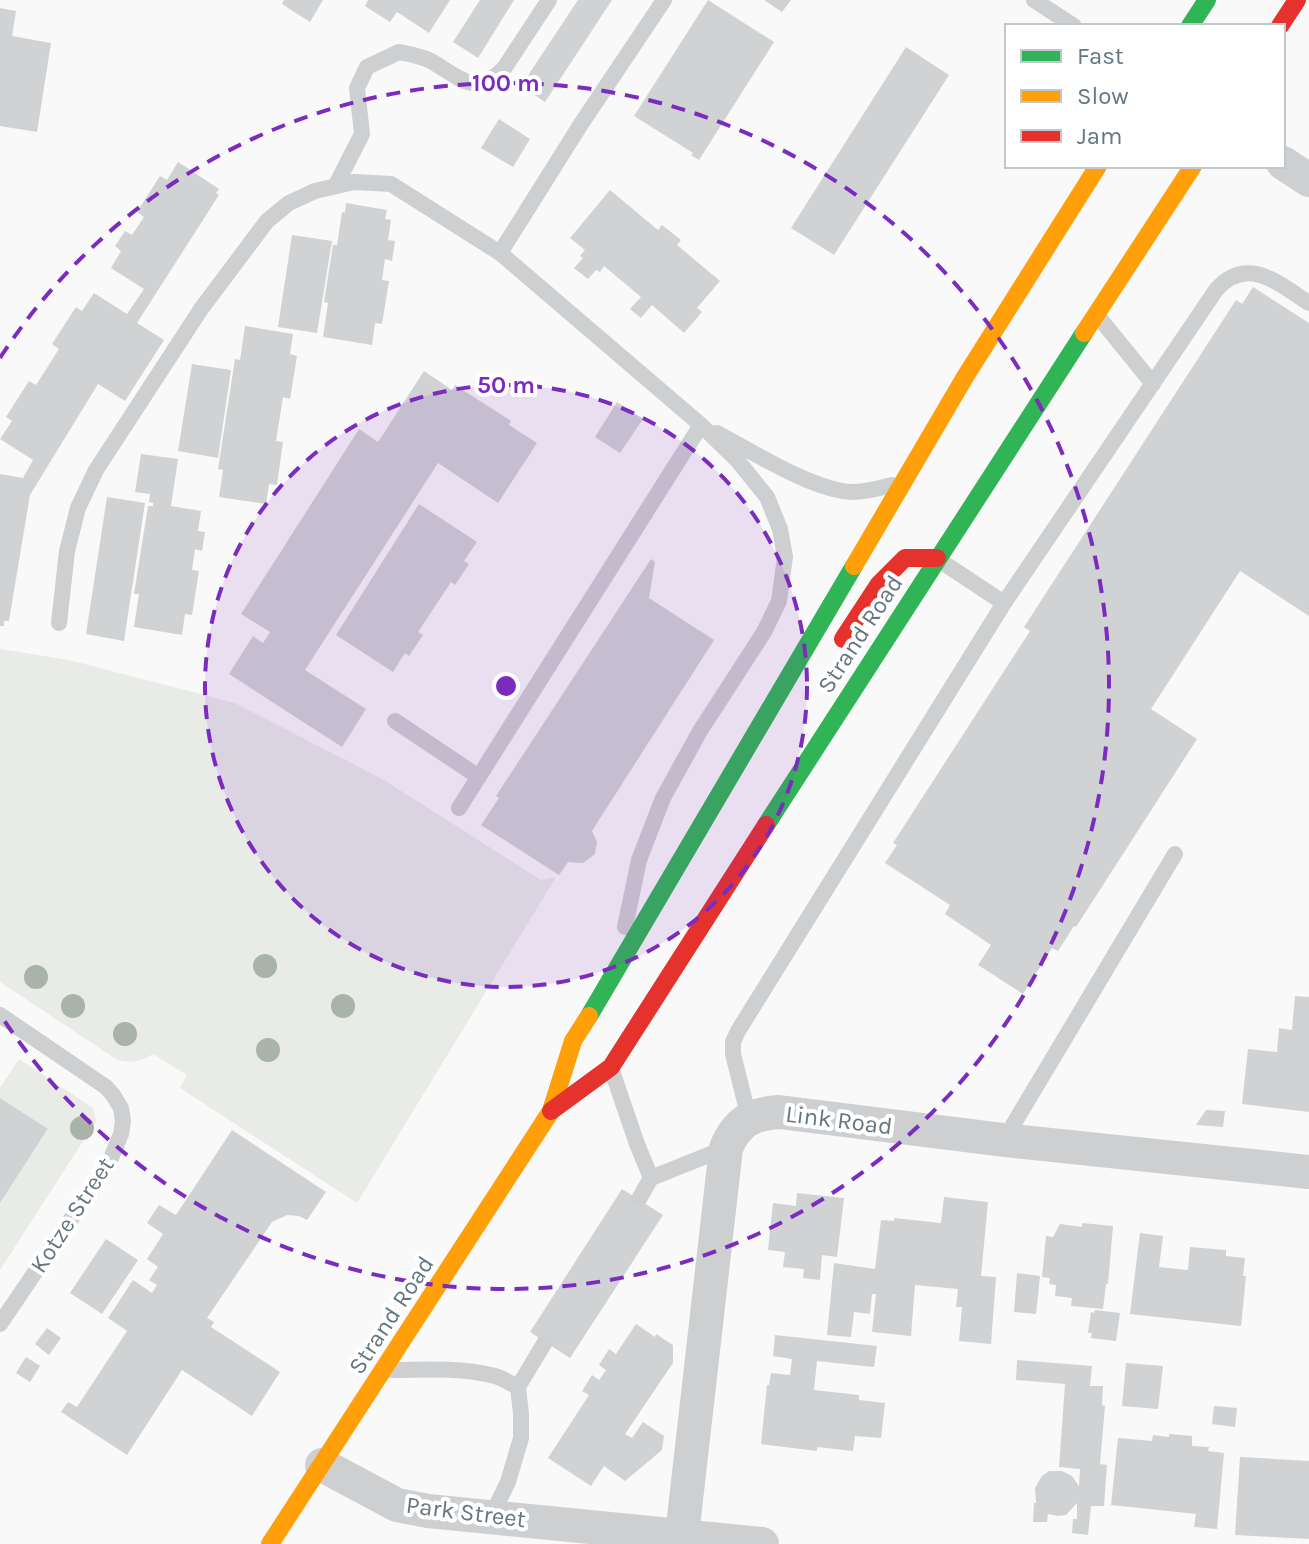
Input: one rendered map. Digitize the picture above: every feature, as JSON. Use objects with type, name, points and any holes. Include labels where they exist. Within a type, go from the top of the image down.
[{"type":"main road","points":[[1191,24],[1207,0]]},
{"type":"main road","points":[[1281,24],[1297,0]]},
{"type":"main road","name":"Strand Road","points":[[270,1544],[551,1111],[573,1041],[965,377],[1097,168]]},
{"type":"main road","name":"Strand Road","points":[[551,1111],[611,1067],[1192,168]]},
{"type":"main road","points":[[833,655],[879,584],[905,558],[937,558]]},
{"type":"main road","points":[[770,709],[803,684]]},
{"type":"street","points":[[1285,164],[1309,180]]},
{"type":"street","name":"Link Road","points":[[726,1148],[739,1125],[749,1118],[779,1112],[1004,1140],[1309,1172]]},
{"type":"street","points":[[682,1535],[726,1148]]},
{"type":"street","name":"Park Street","points":[[322,1465],[397,1505],[428,1511],[762,1544]]},
{"type":"lane","points":[[336,185],[362,134],[357,88],[367,67],[399,52],[428,59],[464,82],[487,82],[505,67],[549,0]]},
{"type":"lane","points":[[500,253],[664,0]]},
{"type":"lane","points":[[1034,0],[1071,24]]},
{"type":"lane","points":[[59,623],[67,551],[74,522],[96,470],[201,309],[267,221],[289,203],[315,191],[363,182],[391,184],[500,253],[701,425],[737,460],[767,497],[780,529],[785,557],[779,601],[764,632],[700,731],[663,798],[639,860],[616,972]]},
{"type":"lane","points":[[749,1118],[733,1054],[733,1042],[738,1031],[1004,603],[1216,290],[1226,279],[1251,273],[1277,282],[1309,303]]},
{"type":"lane","points":[[1096,314],[1153,384]]},
{"type":"lane","points":[[701,425],[819,485],[845,491],[869,491],[902,483]]},
{"type":"lane","points":[[459,808],[701,425]]},
{"type":"lane","points":[[937,558],[1004,603]]},
{"type":"lane","points":[[395,721],[479,777]]},
{"type":"lane","points":[[1004,1140],[1175,854]]},
{"type":"lane","name":"Kotze Street","points":[[0,1015],[106,1087],[121,1108],[123,1121],[109,1163],[0,1324]]},
{"type":"lane","points":[[611,1067],[651,1178]]},
{"type":"lane","points":[[639,1199],[651,1178],[726,1148]]},
{"type":"lane","points":[[491,1517],[508,1482],[521,1438],[518,1387],[545,1342]]},
{"type":"lane","points":[[384,1370],[472,1372],[497,1377],[518,1387]]},
{"type":"shaded area","points":[[0,649],[69,660],[235,703],[384,780],[541,880],[556,877],[357,1203],[180,1088],[187,1075],[153,1054],[135,1061],[116,1059],[0,982]]},
{"type":"shaded area","points":[[19,1059],[93,1108],[96,1121],[0,1270],[0,1203],[48,1130],[0,1098],[0,1088]]},
{"type":"building","points":[[284,0],[323,0],[310,22],[282,4]]},
{"type":"building","points":[[368,0],[450,0],[429,33],[397,12],[390,22],[365,6]]},
{"type":"building","points":[[480,0],[514,0],[478,58],[453,42]]},
{"type":"building","points":[[578,0],[612,0],[545,102],[521,86]]},
{"type":"building","points":[[708,0],[774,42],[699,160],[691,155],[693,153],[634,116]]},
{"type":"building","points":[[764,0],[791,0],[782,12]]},
{"type":"building","points":[[0,8],[16,11],[12,36],[51,43],[37,132],[0,126]]},
{"type":"building","points":[[906,47],[949,75],[834,255],[791,228]]},
{"type":"building","points":[[499,119],[530,139],[513,167],[481,148]]},
{"type":"building","points":[[178,162],[219,189],[216,193],[219,195],[137,323],[164,340],[125,401],[98,384],[30,495],[9,621],[4,621],[4,626],[0,626],[0,474],[23,478],[33,460],[0,439],[12,421],[6,417],[29,381],[36,385],[59,349],[52,344],[76,307],[82,311],[94,293],[127,314],[144,289],[111,268],[121,251],[115,246],[125,231],[132,235],[144,217],[137,212],[160,176],[167,180]]},
{"type":"building","points":[[610,190],[658,230],[662,225],[681,240],[677,245],[720,281],[697,308],[702,312],[684,333],[652,305],[641,318],[630,309],[641,297],[604,266],[588,279],[574,268],[583,258],[580,256],[585,250],[570,238]]},
{"type":"building","points":[[346,203],[387,210],[385,219],[391,220],[388,240],[395,241],[392,261],[385,259],[382,280],[389,281],[382,324],[375,323],[372,345],[323,337],[328,303],[324,302],[333,245],[337,245]]},
{"type":"building","points":[[292,235],[332,241],[317,333],[278,327]]},
{"type":"building","points":[[1253,287],[1309,323],[1309,616],[1240,571],[1151,709],[1197,739],[1076,927],[1058,951],[1052,948],[1023,994],[978,965],[991,945],[945,914],[950,905],[885,863],[897,845],[893,843],[1030,631],[1024,627],[1236,300],[1242,304]]},
{"type":"building","points":[[245,326],[293,334],[290,354],[297,356],[290,399],[283,397],[276,441],[283,442],[277,485],[269,484],[266,504],[219,497],[223,470],[218,469],[235,359],[240,360]]},
{"type":"building","points":[[192,364],[231,370],[218,458],[178,451]]},
{"type":"building","points":[[424,371],[452,390],[455,385],[511,421],[509,425],[537,443],[498,503],[438,463],[305,670],[366,709],[342,747],[229,674],[253,636],[263,643],[270,632],[241,614],[359,429],[378,442]]},
{"type":"building","points":[[617,402],[643,419],[620,453],[595,437]]},
{"type":"building","points":[[141,454],[178,459],[171,506],[201,511],[198,531],[205,532],[202,551],[195,549],[192,570],[199,571],[192,615],[185,614],[182,635],[134,627],[139,594],[134,594],[148,506],[153,506],[149,502],[150,494],[135,492]]},
{"type":"building","points":[[107,497],[145,503],[124,641],[86,634]]},
{"type":"building","points":[[419,504],[477,542],[464,561],[469,564],[455,585],[451,582],[418,632],[423,635],[409,656],[405,653],[393,672],[336,635]]},
{"type":"building","points":[[651,559],[655,562],[649,598],[714,640],[592,831],[597,842],[595,854],[583,863],[568,862],[559,875],[481,825],[499,798],[496,796]]},
{"type":"building","points":[[1295,996],[1309,997],[1309,1112],[1242,1104],[1248,1049],[1277,1052],[1279,1028],[1292,1030]]},
{"type":"building","points":[[0,1098],[48,1129],[0,1203]]},
{"type":"building","points":[[1206,1110],[1225,1111],[1223,1127],[1196,1125]]},
{"type":"building","points":[[232,1130],[326,1192],[307,1220],[287,1215],[272,1222],[207,1318],[214,1322],[211,1327],[280,1372],[252,1416],[182,1370],[127,1455],[61,1412],[68,1402],[77,1407],[127,1331],[108,1318],[133,1280],[152,1293],[157,1285],[149,1280],[158,1267],[147,1259],[163,1234],[147,1223],[159,1205],[176,1215]]},
{"type":"building","points":[[622,1189],[663,1215],[570,1358],[530,1332]]},
{"type":"building","points":[[797,1193],[844,1198],[837,1257],[822,1255],[820,1280],[803,1278],[804,1269],[783,1267],[785,1252],[768,1250],[773,1203],[796,1206]]},
{"type":"building","points":[[944,1197],[988,1202],[981,1276],[996,1277],[991,1344],[959,1341],[962,1307],[956,1307],[958,1289],[915,1285],[911,1336],[872,1332],[876,1294],[872,1294],[870,1314],[854,1312],[851,1337],[827,1335],[834,1263],[875,1269],[881,1220],[894,1221],[894,1218],[941,1223]]},
{"type":"building","points":[[1082,1223],[1113,1226],[1103,1309],[1071,1306],[1072,1298],[1055,1296],[1056,1285],[1049,1284],[1050,1278],[1042,1277],[1046,1236],[1053,1237],[1060,1224],[1082,1227]]},
{"type":"building","points":[[1140,1233],[1163,1236],[1159,1267],[1188,1270],[1190,1247],[1226,1250],[1226,1256],[1245,1258],[1241,1326],[1130,1314]]},
{"type":"building","points":[[106,1239],[138,1260],[102,1314],[70,1293]]},
{"type":"building","points":[[1017,1273],[1040,1276],[1036,1314],[1014,1312]]},
{"type":"building","points":[[1091,1312],[1120,1313],[1116,1341],[1091,1338],[1092,1333],[1088,1333]]},
{"type":"building","points":[[636,1324],[673,1345],[673,1363],[625,1434],[632,1438],[643,1422],[664,1436],[662,1450],[625,1481],[604,1466],[591,1486],[548,1458],[589,1395],[582,1391],[592,1375],[599,1380],[606,1370],[599,1365],[609,1349],[616,1354]]},
{"type":"building","points":[[47,1328],[61,1338],[49,1355],[35,1344]]},
{"type":"building","points":[[775,1335],[877,1346],[874,1367],[817,1361],[814,1390],[859,1395],[859,1400],[885,1403],[881,1438],[855,1436],[853,1451],[817,1447],[817,1451],[761,1444],[771,1373],[790,1375],[792,1359],[773,1356]]},
{"type":"building","points":[[26,1357],[40,1366],[30,1382],[16,1373]]},
{"type":"building","points":[[1017,1360],[1092,1366],[1090,1386],[1103,1386],[1102,1405],[1105,1406],[1100,1464],[1107,1465],[1104,1506],[1091,1506],[1088,1535],[1072,1533],[1073,1519],[1077,1519],[1077,1503],[1066,1515],[1048,1514],[1047,1522],[1033,1522],[1035,1488],[1042,1476],[1049,1471],[1062,1471],[1072,1476],[1079,1486],[1080,1469],[1059,1467],[1065,1384],[1016,1380]]},
{"type":"building","points":[[1126,1363],[1163,1366],[1158,1409],[1122,1406]]},
{"type":"building","points":[[1214,1406],[1237,1408],[1235,1427],[1212,1424]]},
{"type":"building","points":[[1169,1434],[1192,1436],[1192,1446],[1209,1447],[1208,1451],[1224,1453],[1217,1529],[1194,1527],[1196,1514],[1111,1505],[1118,1438],[1152,1441],[1153,1435],[1169,1437]]},
{"type":"building","points":[[1240,1457],[1309,1461],[1309,1539],[1235,1535]]},
{"type":"traffic: fast","points":[[1191,24],[1207,0]]},
{"type":"traffic: fast","points":[[766,825],[1084,333]]},
{"type":"traffic: fast","points":[[589,1016],[854,566]]},
{"type":"traffic: slow","points":[[854,566],[965,377],[1097,168]]},
{"type":"traffic: slow","points":[[1084,333],[1192,168]]},
{"type":"traffic: slow","points":[[270,1544],[551,1111],[573,1041],[589,1016]]},
{"type":"traffic: jam","points":[[1281,24],[1297,0]]},
{"type":"traffic: jam","points":[[843,639],[879,584],[905,558],[937,558]]},
{"type":"traffic: jam","points":[[551,1111],[611,1067],[766,825]]}]
